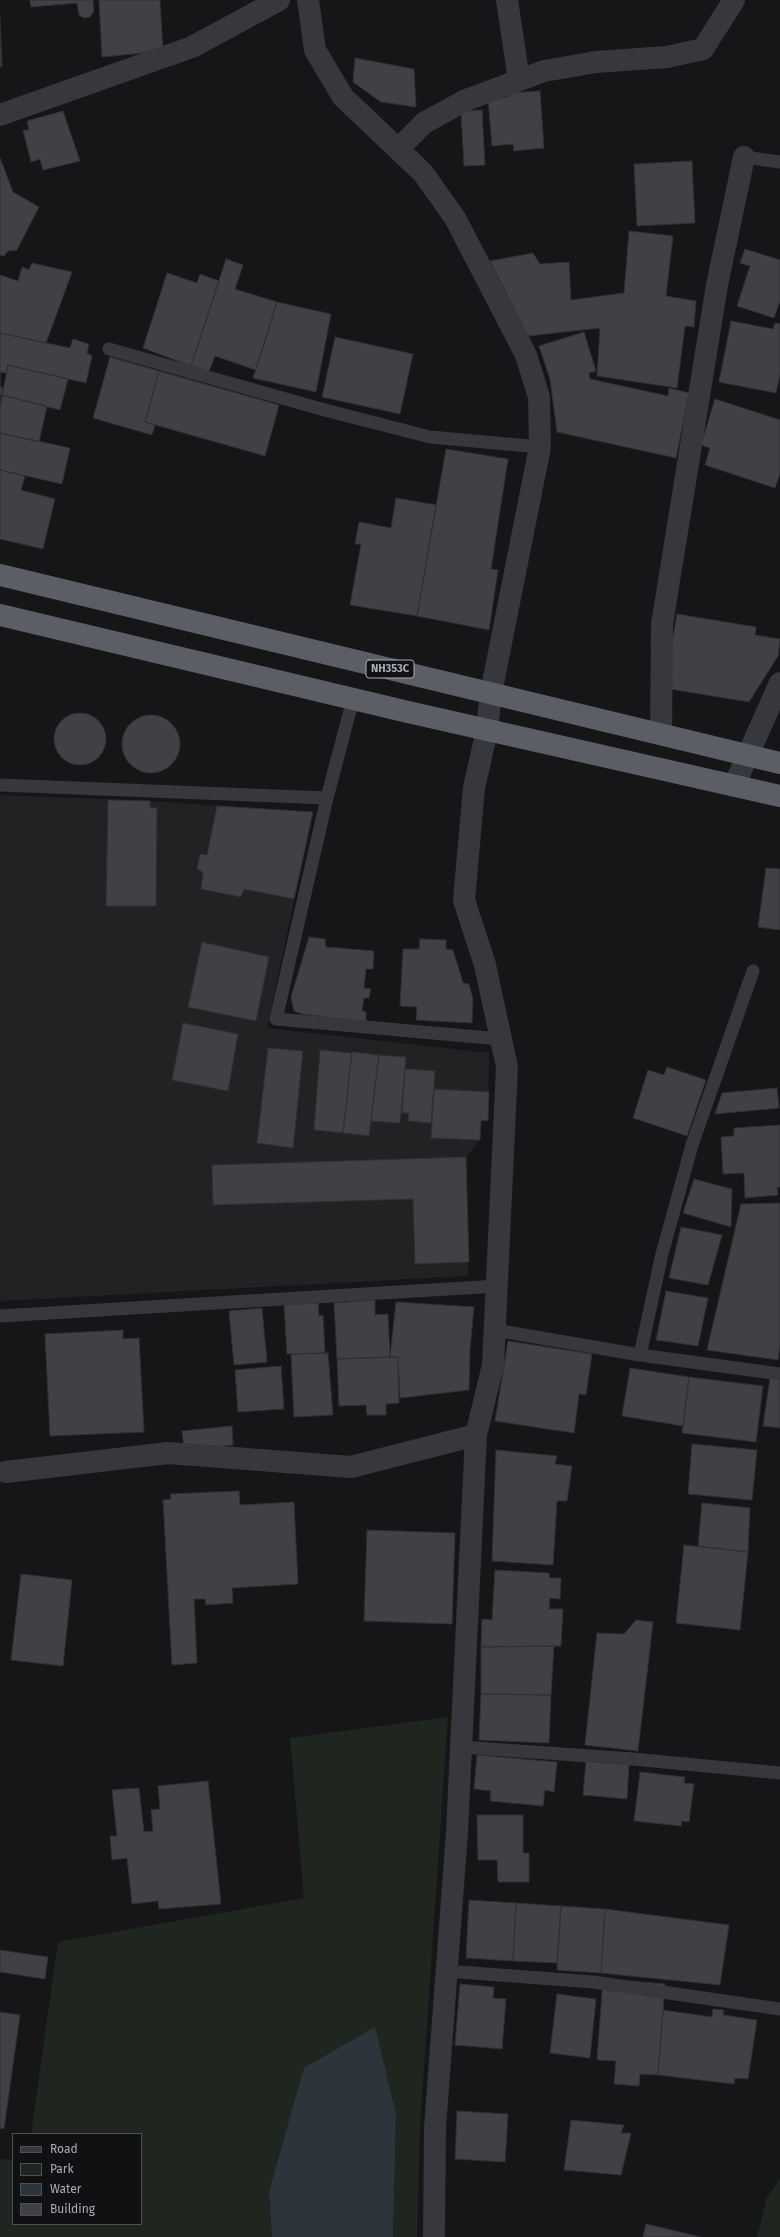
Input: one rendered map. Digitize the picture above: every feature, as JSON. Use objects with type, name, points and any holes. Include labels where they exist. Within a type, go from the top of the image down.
[{"type":"highway","name":"NH353C","points":[[0,575],[780,763]]},
{"type":"highway","points":[[0,615],[353,700],[780,796]]},
{"type":"street","points":[[0,114],[192,47],[279,0]]},
{"type":"street","points":[[308,0],[315,50],[343,97],[423,174],[455,218],[526,355],[539,397],[540,447],[491,693],[487,730],[474,788],[464,900],[485,965],[507,1067],[498,1286],[493,1366],[476,1434],[461,1747],[435,2128],[434,2237]]},
{"type":"street","points":[[507,0],[519,80]]},
{"type":"street","points":[[398,149],[424,123],[466,100],[544,71],[596,62],[667,57],[703,50],[734,0]]},
{"type":"street","points":[[661,734],[662,624],[717,285],[744,157]]},
{"type":"street","points":[[734,786],[749,756],[780,683]]},
{"type":"street","points":[[6,1472],[168,1453],[351,1467],[476,1434]]},
{"type":"lane","points":[[744,157],[780,162]]},
{"type":"lane","points":[[109,349],[321,409],[430,437],[540,447]]},
{"type":"lane","points":[[353,700],[327,798],[276,1019],[500,1039]]},
{"type":"lane","points":[[0,785],[327,798]]},
{"type":"lane","points":[[640,1355],[662,1254],[692,1145],[753,972]]},
{"type":"lane","points":[[0,1316],[498,1286]]},
{"type":"lane","points":[[495,1330],[640,1355],[780,1374]]},
{"type":"lane","points":[[461,1747],[633,1759],[780,1773]]},
{"type":"lane","points":[[446,1971],[593,1982],[780,2009]]},
{"type":"shaded area","points":[[0,795],[150,801],[313,812],[267,1028],[489,1053],[488,1121],[481,1121],[480,1140],[466,1157],[468,1276],[0,1301]]},
{"type":"green space","points":[[448,1717],[420,2127],[417,2237],[393,2237],[396,2114],[269,2192],[272,2237],[0,2237],[0,2159],[12,2160],[12,2225],[142,2225],[142,2133],[31,2133],[58,1942],[304,1898],[290,1738]]},
{"type":"green space","points":[[780,2179],[780,2237],[757,2237],[767,2197]]},
{"type":"water","points":[[375,2027],[396,2114],[393,2237],[272,2237],[269,2192],[304,2068]]},
{"type":"building","points":[[30,0],[93,0],[94,11],[90,17],[84,18],[79,15],[77,3],[31,7]]},
{"type":"building","points":[[99,0],[160,0],[163,51],[102,57]]},
{"type":"building","points":[[0,17],[2,66],[0,67]]},
{"type":"building","points":[[355,58],[414,69],[416,107],[381,102],[353,82]]},
{"type":"building","points":[[540,91],[544,148],[514,151],[513,144],[492,146],[488,99],[508,97],[511,93]]},
{"type":"building","points":[[482,110],[485,165],[464,166],[461,111]]},
{"type":"building","points":[[63,111],[80,161],[43,170],[40,159],[31,162],[23,130],[29,130],[27,121]]},
{"type":"building","points":[[0,158],[13,192],[39,207],[17,250],[8,251],[4,256],[0,255]]},
{"type":"building","points":[[692,161],[695,223],[637,226],[634,164]]},
{"type":"building","points":[[629,231],[673,236],[666,296],[696,301],[694,327],[685,326],[677,388],[597,376],[600,328],[528,336],[490,261],[533,253],[540,264],[569,262],[571,300],[624,293]]},
{"type":"building","points":[[745,249],[780,260],[780,301],[774,318],[737,306],[750,266],[740,263]]},
{"type":"building","points":[[226,259],[243,265],[235,289],[277,302],[256,370],[215,356],[209,371],[191,366]]},
{"type":"building","points":[[32,263],[72,272],[46,343],[0,333],[0,275],[18,281],[22,267],[29,270]]},
{"type":"building","points":[[167,273],[197,283],[200,274],[219,281],[191,366],[143,348]]},
{"type":"building","points":[[277,302],[331,314],[316,392],[253,378]]},
{"type":"building","points":[[731,321],[773,329],[775,323],[780,324],[780,374],[776,393],[719,382]]},
{"type":"building","points":[[584,332],[596,371],[589,373],[590,379],[668,396],[669,388],[689,393],[676,458],[557,432],[550,379],[539,346]]},
{"type":"building","points":[[0,333],[70,348],[73,339],[89,344],[87,353],[92,356],[86,383],[8,365],[0,408]]},
{"type":"building","points":[[335,337],[413,354],[400,414],[322,397]]},
{"type":"building","points":[[110,357],[159,371],[145,422],[155,425],[152,435],[93,418]]},
{"type":"building","points":[[8,365],[68,379],[60,410],[2,395],[3,388],[0,387],[0,372],[6,373]]},
{"type":"building","points":[[159,371],[279,405],[265,456],[145,422]]},
{"type":"building","points":[[0,395],[47,406],[39,442],[0,433]]},
{"type":"building","points":[[715,399],[780,420],[780,473],[775,488],[705,465],[710,448],[701,445]]},
{"type":"building","points":[[0,433],[70,448],[62,484],[0,470]]},
{"type":"building","points":[[446,449],[508,459],[491,569],[498,570],[489,630],[417,616]]},
{"type":"building","points":[[0,470],[25,476],[21,490],[55,499],[43,549],[0,539]]},
{"type":"building","points":[[396,498],[436,505],[417,616],[350,605],[361,544],[355,544],[359,522],[391,528]]},
{"type":"building","points":[[677,614],[756,627],[755,635],[780,639],[778,656],[749,702],[664,688]]},
{"type":"building","points":[[75,713],[85,713],[99,720],[106,734],[106,744],[99,758],[85,765],[75,765],[65,761],[58,754],[54,744],[54,734],[58,724],[65,717]]},
{"type":"building","points":[[145,715],[157,715],[172,723],[180,738],[180,750],[172,765],[157,773],[145,773],[130,765],[122,750],[122,738],[130,723]]},
{"type":"building","points":[[108,800],[150,801],[150,808],[157,808],[156,906],[106,906]]},
{"type":"building","points":[[217,806],[313,812],[294,899],[244,889],[241,897],[201,889],[203,872],[197,869],[200,854],[207,855]]},
{"type":"building","points":[[766,868],[780,869],[780,930],[758,927]]},
{"type":"building","points":[[309,937],[325,939],[326,947],[374,951],[373,969],[366,969],[364,988],[371,989],[369,998],[364,998],[362,1011],[366,1012],[366,1022],[302,1014],[294,1011],[291,997]]},
{"type":"building","points":[[420,939],[446,940],[446,949],[453,950],[463,983],[469,984],[473,999],[472,1023],[416,1020],[417,1007],[400,1006],[403,949],[419,949]]},
{"type":"building","points":[[202,942],[269,957],[256,1021],[188,1007]]},
{"type":"building","points":[[183,1023],[238,1034],[228,1091],[172,1080]]},
{"type":"building","points":[[268,1048],[303,1051],[293,1148],[257,1143]]},
{"type":"building","points":[[320,1050],[352,1053],[343,1133],[314,1130]]},
{"type":"building","points":[[352,1052],[379,1055],[369,1136],[343,1133]]},
{"type":"building","points":[[379,1055],[406,1057],[400,1123],[371,1121]]},
{"type":"building","points":[[667,1067],[706,1080],[687,1136],[633,1118],[648,1070],[664,1075]]},
{"type":"building","points":[[405,1069],[435,1071],[431,1123],[408,1121],[409,1113],[402,1113]]},
{"type":"building","points":[[777,1088],[779,1108],[715,1114],[722,1093]]},
{"type":"building","points":[[434,1089],[489,1092],[488,1121],[481,1120],[480,1140],[431,1138]]},
{"type":"building","points":[[780,1125],[780,1187],[777,1187],[778,1195],[745,1198],[744,1173],[723,1174],[721,1137],[734,1136],[734,1128]]},
{"type":"building","points":[[466,1157],[469,1262],[415,1264],[413,1199],[213,1205],[212,1165]]},
{"type":"building","points":[[694,1179],[732,1189],[731,1227],[683,1213]]},
{"type":"building","points":[[780,1203],[780,1345],[778,1360],[707,1350],[741,1204]]},
{"type":"building","points":[[681,1227],[722,1235],[708,1285],[669,1278]]},
{"type":"building","points":[[666,1291],[708,1298],[698,1346],[656,1340]]},
{"type":"building","points":[[375,1300],[375,1315],[388,1314],[390,1357],[337,1359],[334,1303]]},
{"type":"building","points":[[396,1302],[474,1307],[470,1349],[469,1390],[400,1398],[398,1357],[390,1357]]},
{"type":"building","points":[[318,1303],[319,1316],[323,1315],[325,1353],[287,1354],[284,1305]]},
{"type":"building","points":[[262,1308],[267,1362],[234,1365],[229,1311]]},
{"type":"building","points":[[123,1330],[123,1339],[139,1338],[144,1432],[50,1436],[45,1334]]},
{"type":"building","points":[[508,1341],[592,1354],[586,1395],[579,1394],[574,1433],[495,1421]]},
{"type":"building","points":[[328,1353],[333,1415],[294,1417],[291,1354]]},
{"type":"building","points":[[398,1357],[399,1403],[386,1404],[386,1415],[367,1415],[366,1405],[339,1406],[337,1359]]},
{"type":"building","points":[[281,1366],[284,1409],[238,1412],[235,1370]]},
{"type":"building","points":[[630,1368],[689,1377],[683,1426],[622,1416]]},
{"type":"building","points":[[689,1377],[763,1386],[756,1442],[682,1433]]},
{"type":"building","points":[[770,1378],[780,1379],[780,1428],[763,1426]]},
{"type":"building","points":[[232,1426],[233,1445],[184,1449],[182,1431]]},
{"type":"building","points":[[692,1444],[757,1450],[752,1500],[688,1494]]},
{"type":"building","points":[[496,1450],[557,1456],[555,1464],[572,1466],[567,1501],[557,1501],[553,1565],[492,1561]]},
{"type":"building","points":[[239,1491],[240,1505],[294,1502],[298,1584],[232,1588],[233,1603],[206,1605],[205,1599],[194,1599],[197,1663],[172,1665],[163,1500],[171,1499],[170,1494]]},
{"type":"building","points":[[702,1503],[750,1508],[748,1552],[698,1546]]},
{"type":"building","points":[[367,1530],[455,1533],[452,1624],[364,1621]]},
{"type":"building","points":[[684,1545],[748,1552],[740,1630],[676,1623]]},
{"type":"building","points":[[495,1570],[549,1573],[550,1578],[561,1578],[560,1599],[550,1598],[549,1609],[563,1609],[561,1646],[481,1647],[482,1619],[492,1620]]},
{"type":"building","points":[[21,1574],[72,1580],[63,1666],[11,1660]]},
{"type":"building","points":[[636,1620],[653,1622],[638,1751],[585,1745],[597,1633],[624,1634]]},
{"type":"building","points":[[554,1646],[551,1695],[481,1694],[481,1647]]},
{"type":"building","points":[[481,1694],[551,1695],[549,1743],[479,1740]]},
{"type":"building","points":[[477,1755],[557,1762],[554,1792],[545,1790],[543,1806],[490,1801],[491,1791],[474,1789]]},
{"type":"building","points":[[586,1761],[629,1765],[627,1799],[583,1795]]},
{"type":"building","points":[[640,1772],[685,1777],[684,1783],[694,1784],[689,1822],[682,1821],[681,1826],[634,1821]]},
{"type":"building","points":[[208,1781],[221,1904],[159,1909],[158,1901],[132,1904],[127,1858],[112,1860],[110,1836],[117,1836],[112,1790],[139,1788],[144,1832],[153,1831],[151,1810],[160,1809],[158,1786]]},
{"type":"building","points":[[477,1815],[523,1815],[523,1853],[529,1853],[529,1882],[498,1882],[497,1860],[478,1860]]},
{"type":"building","points":[[469,1900],[516,1903],[513,1961],[466,1958]]},
{"type":"building","points":[[516,1903],[561,1906],[557,1963],[513,1961]]},
{"type":"building","points":[[561,1906],[605,1909],[601,1973],[557,1970]]},
{"type":"building","points":[[605,1909],[729,1925],[720,1985],[601,1973]]},
{"type":"building","points":[[0,1950],[48,1957],[45,1979],[0,1972]]},
{"type":"building","points":[[603,1979],[665,1984],[658,2075],[640,2074],[639,2086],[614,2084],[616,2061],[597,2060]]},
{"type":"building","points":[[460,1984],[494,1987],[493,1998],[506,1999],[502,2049],[455,2045]]},
{"type":"building","points":[[557,1994],[596,1999],[590,2058],[550,2053]]},
{"type":"building","points":[[713,2009],[724,2010],[723,2015],[757,2020],[748,2079],[735,2078],[734,2084],[658,2075],[663,2010],[712,2017]]},
{"type":"building","points":[[0,2012],[20,2015],[4,2129],[0,2128]]},
{"type":"building","points":[[457,2111],[508,2114],[505,2162],[455,2159]]},
{"type":"building","points":[[571,2120],[624,2125],[621,2133],[631,2133],[621,2175],[564,2170]]},
{"type":"building","points":[[646,2224],[701,2237],[643,2237]]}]
